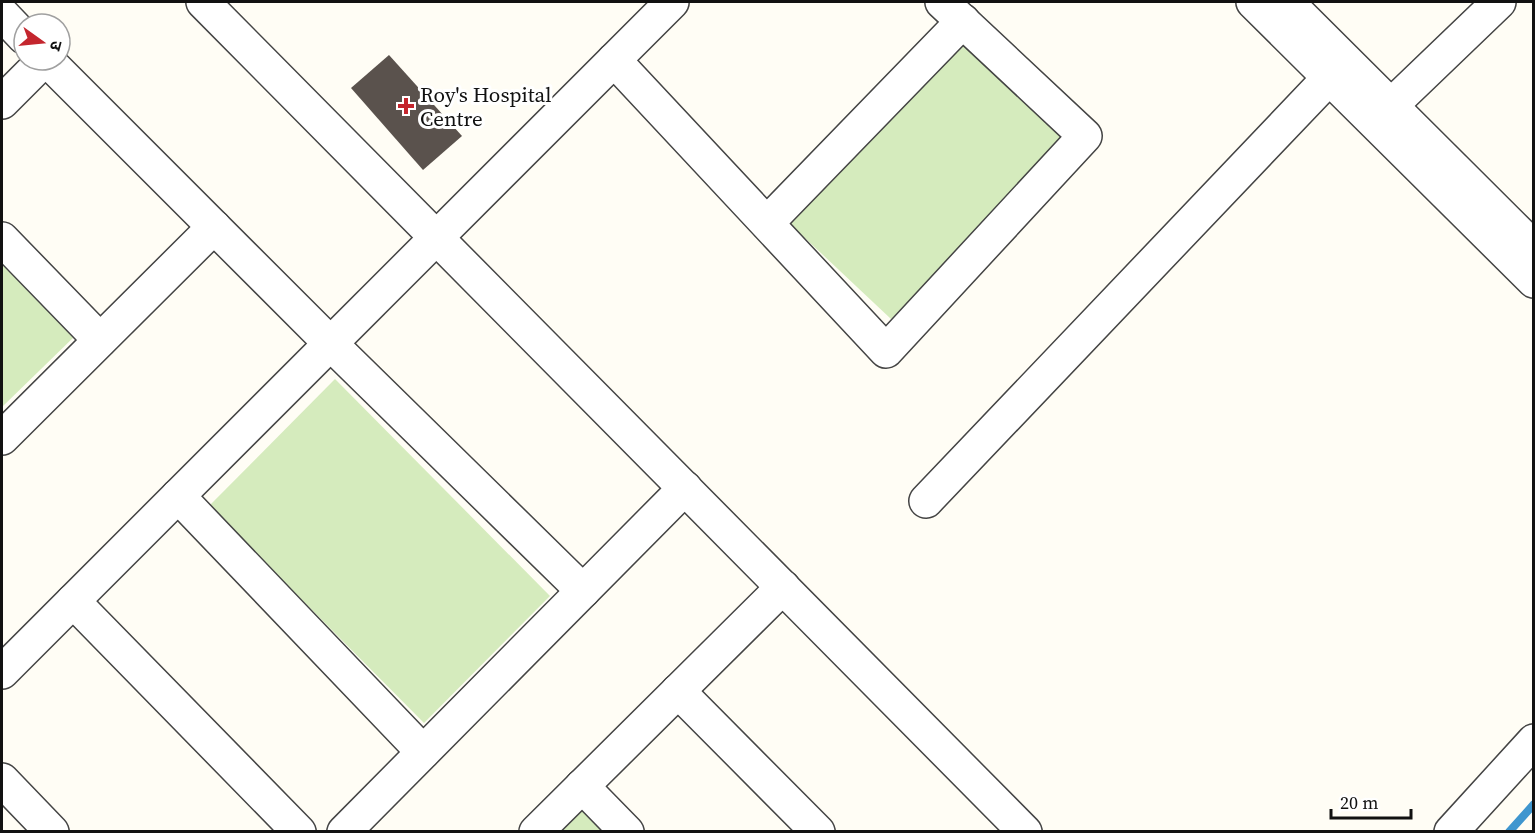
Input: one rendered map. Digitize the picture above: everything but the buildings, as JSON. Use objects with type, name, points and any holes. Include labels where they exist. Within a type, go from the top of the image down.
[{"type":"street","points":[[203,2],[1025,831]]},
{"type":"street","points":[[2,672],[672,2]]},
{"type":"street","points":[[1253,2],[1329,78],[1382,114],[1533,248]]},
{"type":"street","points":[[1287,2],[1382,114],[1533,281]]},
{"type":"street","points":[[1382,114],[1499,2]]},
{"type":"street","points":[[614,60],[886,351],[1085,136],[953,11],[767,223]]},
{"type":"street","points":[[2,102],[33,72]]},
{"type":"street","points":[[58,72],[330,344],[583,591]]},
{"type":"street","points":[[926,501],[1329,78]]},
{"type":"street","points":[[2,438],[214,227]]},
{"type":"street","points":[[2,239],[100,340]]},
{"type":"street","points":[[344,831],[685,488]]},
{"type":"street","points":[[177,496],[423,752]]},
{"type":"street","points":[[536,831],[783,587]]},
{"type":"street","points":[[73,601],[298,831]]},
{"type":"street","points":[[678,691],[819,831]]},
{"type":"street","points":[[1451,831],[1533,741]]},
{"type":"street","points":[[2,780],[52,831]]},
{"type":"street","points":[[582,786],[627,831]]},
{"type":"green space","points":[[966,39],[1066,136],[891,319],[789,223]]},
{"type":"green space","points":[[2,257],[76,335],[2,407]]},
{"type":"green space","points":[[335,379],[550,596],[424,723],[209,506]]},
{"type":"green space","points":[[581,809],[603,831],[559,832]]},
{"type":"waterway","points":[[1509,832],[1534,804]]},
{"type":"place","name":"Roy's Hospital Centre","points":[[406,106]]}]
